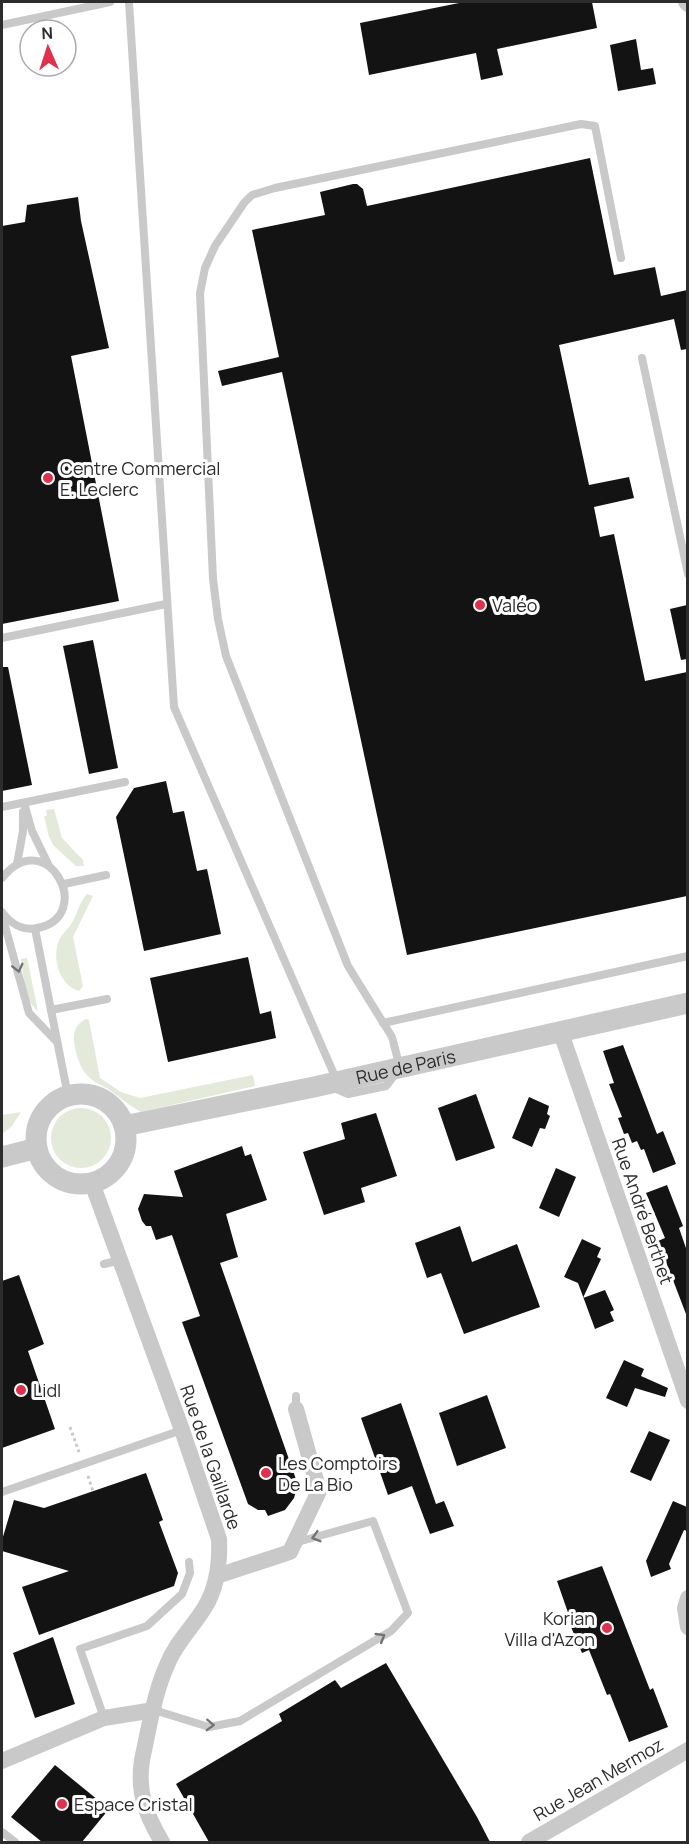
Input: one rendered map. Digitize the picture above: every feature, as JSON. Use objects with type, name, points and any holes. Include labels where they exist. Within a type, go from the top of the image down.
[{"type":"street","name":"Rue de Paris","points":[[124,1126],[561,1033],[687,1003]]},
{"type":"street","name":"Rue André Berthet","points":[[561,1033],[687,1401]]},
{"type":"street","points":[[82,1094],[96,1096],[109,1103],[124,1126],[126,1141],[120,1161],[105,1177],[92,1183],[78,1184],[63,1180],[51,1173],[42,1161],[37,1148],[36,1134],[39,1122],[46,1110],[56,1101],[68,1096],[82,1094]]},
{"type":"street","points":[[2,1157],[37,1148]]},
{"type":"street","name":"Rue de la Gaillarde","points":[[92,1183],[219,1539],[220,1557],[217,1576],[206,1606],[179,1641],[166,1666],[153,1710],[140,1774],[148,1818],[162,1842]]},
{"type":"street","points":[[217,1576],[290,1552],[319,1491],[296,1402]]},
{"type":"street","points":[[687,1598],[685,1608],[687,1627]]},
{"type":"street","points":[[2,1761],[104,1718],[153,1710]]},
{"type":"street","name":"Rue Jean Mermoz","points":[[529,1842],[687,1750]]},
{"type":"lane","points":[[2,25],[110,2]]},
{"type":"lane","points":[[129,2],[174,707],[332,1083]]},
{"type":"lane","points":[[400,1068],[392,1037],[348,966],[226,656],[213,579],[200,293],[205,268],[215,246],[244,202],[252,195],[275,188],[581,124],[595,126],[621,258]]},
{"type":"lane","points":[[642,358],[687,574]]},
{"type":"lane","points":[[2,638],[166,604]]},
{"type":"lane","points":[[2,807],[125,782]]},
{"type":"lane","points":[[17,864],[23,831],[24,803]]},
{"type":"lane","points":[[2,912],[16,925],[35,929],[53,921],[64,904],[64,884],[50,866],[32,831],[24,803]]},
{"type":"lane","points":[[2,878],[8,870],[27,861],[50,866]]},
{"type":"lane","points":[[64,884],[106,875]]},
{"type":"lane","points":[[2,912],[29,1013],[57,1042]]},
{"type":"lane","points":[[35,929],[68,1096]]},
{"type":"lane","points":[[383,1023],[687,956]]},
{"type":"lane","points":[[51,1010],[107,999]]},
{"type":"lane","points":[[104,1264],[121,1260]]},
{"type":"lane","points":[[2,1492],[182,1430]]},
{"type":"lane","points":[[153,1710],[209,1727],[240,1721],[391,1631],[408,1613],[373,1521],[294,1543]]},
{"type":"lane","points":[[104,1718],[80,1649],[147,1626],[182,1594],[190,1573],[189,1562]]},
{"type":"lane","points":[[2,1832],[15,1842]]},
{"type":"green space","points":[[54,809],[62,838],[83,860],[84,866],[76,866],[53,845],[44,816],[47,816],[46,810]]},
{"type":"green space","points":[[87,894],[93,896],[73,937],[83,986],[79,991],[67,984],[63,978],[57,965],[56,950],[59,940]]},
{"type":"green space","points":[[27,958],[38,1011],[33,1007],[25,988],[21,959]]},
{"type":"green space","points":[[86,1019],[89,1020],[100,1078],[121,1092],[140,1098],[253,1075],[255,1086],[141,1112],[95,1082],[80,1064],[74,1037],[78,1025]]},
{"type":"green space","points":[[81,1108],[98,1113],[106,1121],[111,1138],[106,1155],[98,1163],[81,1168],[64,1163],[56,1155],[51,1138],[56,1121],[64,1113]]},
{"type":"green space","points":[[21,1112],[12,1126],[2,1134],[2,1115]]},
{"type":"building","points":[[464,2],[592,2],[597,28],[497,49],[503,75],[481,80],[476,53],[369,75],[360,23]]},
{"type":"building","points":[[636,39],[641,70],[653,68],[656,84],[618,91],[610,45]]},
{"type":"building","name":"Valéo","points":[[590,158],[614,275],[655,267],[661,296],[687,290],[687,349],[681,350],[674,319],[559,345],[589,485],[629,477],[634,498],[594,507],[600,537],[614,534],[645,681],[687,672],[687,896],[407,955],[282,372],[222,386],[218,371],[279,357],[252,230],[325,215],[320,192],[353,184],[363,189],[367,206]]},
{"type":"building","name":"Centre Commercial E. Leclerc","points":[[78,197],[81,221],[109,348],[71,356],[119,601],[2,624],[2,226],[25,222],[27,205]]},
{"type":"building","points":[[687,605],[687,659],[681,660],[670,609]]},
{"type":"building","points":[[93,640],[118,768],[89,774],[63,646]]},
{"type":"building","points":[[2,667],[8,667],[32,785],[2,791]]},
{"type":"building","points":[[166,781],[173,813],[184,811],[197,871],[207,869],[221,934],[144,951],[116,817],[134,788]]},
{"type":"building","points":[[248,957],[260,1014],[271,1011],[276,1038],[168,1062],[150,978]]},
{"type":"building","points":[[623,1045],[657,1134],[663,1131],[676,1164],[653,1173],[644,1149],[641,1150],[637,1141],[632,1143],[628,1133],[624,1134],[618,1118],[622,1117],[609,1084],[614,1083],[603,1051]]},
{"type":"building","points":[[476,1094],[495,1148],[456,1161],[438,1108]]},
{"type":"building","points":[[529,1097],[549,1106],[547,1114],[550,1116],[545,1129],[540,1128],[532,1147],[512,1138]]},
{"type":"building","points":[[376,1113],[397,1176],[361,1188],[365,1202],[324,1215],[303,1152],[345,1139],[341,1123]]},
{"type":"building","points":[[242,1146],[245,1156],[251,1154],[267,1200],[226,1214],[238,1257],[220,1263],[298,1485],[294,1498],[285,1510],[268,1516],[265,1510],[258,1510],[248,1504],[182,1322],[200,1316],[172,1235],[156,1240],[151,1226],[146,1226],[142,1221],[138,1209],[144,1194],[183,1197],[174,1171]]},
{"type":"building","points":[[556,1168],[576,1177],[559,1217],[539,1208]]},
{"type":"building","points":[[667,1185],[683,1226],[679,1228],[687,1251],[686,1314],[658,1241],[665,1238],[646,1193]]},
{"type":"building","points":[[460,1226],[472,1262],[517,1244],[540,1307],[464,1334],[441,1273],[427,1278],[415,1243]]},
{"type":"building","points":[[582,1239],[601,1248],[597,1257],[601,1259],[583,1297],[578,1283],[564,1277]]},
{"type":"building","name":"Lidl","points":[[19,1275],[44,1344],[28,1351],[55,1429],[2,1448],[2,1281]]},
{"type":"building","points":[[605,1290],[614,1310],[610,1312],[614,1321],[595,1329],[583,1298]]},
{"type":"building","points":[[624,1360],[644,1369],[641,1376],[668,1388],[665,1397],[635,1388],[627,1407],[606,1398]]},
{"type":"building","points":[[487,1395],[506,1448],[457,1466],[439,1413]]},
{"type":"building","points":[[401,1403],[436,1504],[444,1501],[454,1526],[430,1534],[412,1486],[388,1495],[361,1418]]},
{"type":"building","points":[[649,1431],[670,1440],[651,1481],[630,1472]]},
{"type":"building","points":[[146,1473],[163,1520],[159,1522],[178,1573],[174,1586],[39,1635],[22,1587],[69,1571],[2,1551],[2,1540],[14,1500],[44,1508]]},
{"type":"building","points":[[673,1501],[687,1507],[687,1531],[684,1530],[669,1564],[671,1569],[651,1577],[646,1561]]},
{"type":"building","points":[[602,1566],[650,1690],[653,1688],[668,1727],[629,1742],[589,1650],[582,1653],[571,1627],[573,1627],[557,1581]]},
{"type":"building","points":[[53,1637],[75,1704],[35,1718],[13,1653]]},
{"type":"building","points":[[386,1663],[490,1842],[209,1842],[176,1784],[282,1721],[279,1714],[335,1680],[341,1688]]},
{"type":"building","name":"Espace Cristal","points":[[55,1765],[109,1809],[82,1842],[42,1842],[11,1817]]},
{"type":"place","name":"Centre Commercial E. Leclerc","points":[[48,478]]},
{"type":"place","name":"Valéo","points":[[480,605]]},
{"type":"place","name":"Lidl","points":[[21,1390]]},
{"type":"place","name":"Les Comptoirs De La Bio","points":[[266,1473]]},
{"type":"place","name":"Korian Villa d'Azon","points":[[607,1628]]},
{"type":"place","name":"Espace Cristal","points":[[62,1804]]}]
